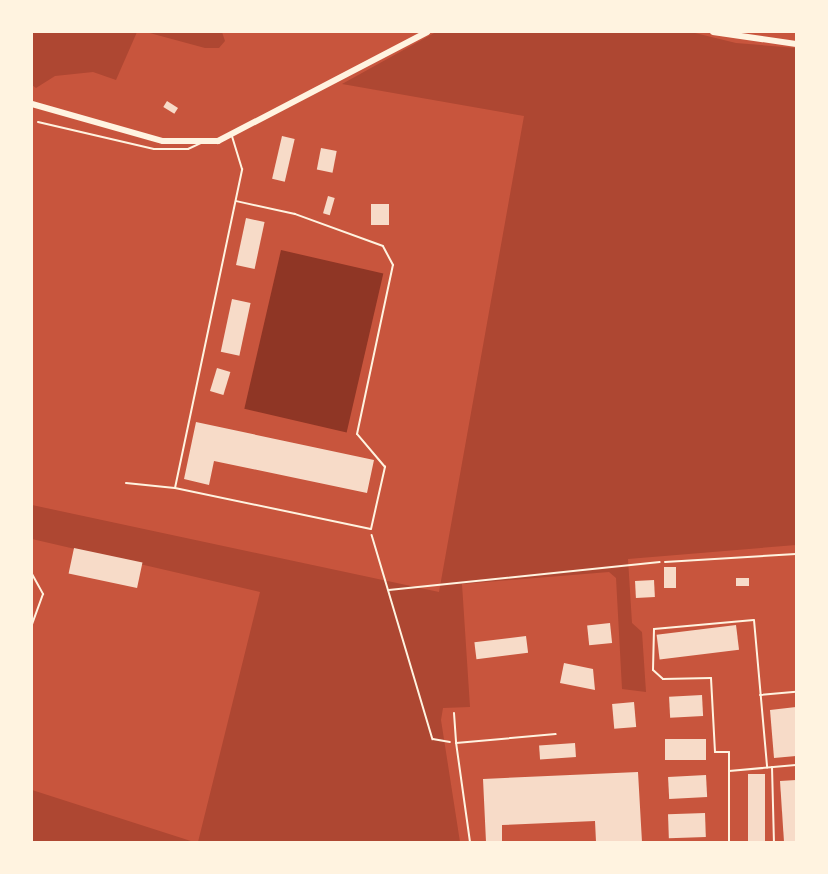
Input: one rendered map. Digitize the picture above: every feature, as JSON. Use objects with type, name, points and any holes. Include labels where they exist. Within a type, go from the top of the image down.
[{"type":"street","points":[[32,104],[163,141],[201,143],[231,135],[427,32]]},
{"type":"street","points":[[713,32],[796,44]]},
{"type":"lane","points":[[38,122],[154,149],[188,149],[201,143]]},
{"type":"lane","points":[[175,488],[242,169],[231,135]]},
{"type":"lane","points":[[126,483],[175,488],[370,529],[386,467],[357,434],[393,265],[383,246],[295,214],[236,201]]},
{"type":"lane","points":[[664,562],[796,554]]},
{"type":"lane","points":[[32,574],[43,594],[32,624]]},
{"type":"lane","points":[[729,843],[729,752],[715,752],[711,678],[663,679],[653,670],[654,629],[754,620],[767,767]]},
{"type":"lane","points":[[759,695],[796,692]]},
{"type":"lane","points":[[454,713],[470,843]]},
{"type":"lane","points":[[456,743],[556,734]]},
{"type":"lane","points":[[729,771],[796,765]]},
{"type":"lane","points":[[772,767],[774,843]]},
{"type":"path","points":[[370,529],[433,739],[456,743]]},
{"type":"path","points":[[389,590],[664,562]]},
{"type":"shaded area","points":[[32,32],[137,32],[116,80],[93,72],[55,76],[36,88],[32,85]]},
{"type":"shaded area","points":[[146,32],[222,32],[225,41],[219,48],[205,48]]},
{"type":"shaded area","points":[[436,32],[691,32],[736,43],[796,48],[796,545],[628,559],[632,623],[642,632],[646,692],[622,689],[616,578],[609,572],[462,584],[470,707],[443,708],[441,720],[460,842],[198,842],[260,592],[32,539],[32,505],[439,592],[524,116],[342,84]]},
{"type":"shaded area","points":[[281,250],[383,274],[347,432],[244,409]]},
{"type":"shaded area","points":[[32,790],[194,842],[32,842]]},
{"type":"building","points":[[167,101],[178,108],[174,114],[163,107]]},
{"type":"building","points":[[282,136],[295,139],[285,182],[272,179]]},
{"type":"building","points":[[321,148],[337,151],[333,173],[317,170]]},
{"type":"building","points":[[328,196],[335,198],[330,215],[323,213]]},
{"type":"building","points":[[371,204],[389,204],[389,225],[371,225]]},
{"type":"building","points":[[246,218],[265,222],[255,269],[236,265]]},
{"type":"building","points":[[232,299],[251,303],[239,356],[221,352]]},
{"type":"building","points":[[217,368],[230,372],[223,395],[210,391]]},
{"type":"building","points":[[196,422],[374,460],[367,493],[214,461],[209,485],[184,479]]},
{"type":"building","points":[[74,548],[142,563],[137,588],[69,573]]},
{"type":"building","points":[[664,567],[676,567],[676,588],[664,588]]},
{"type":"building","points":[[736,578],[749,578],[749,586],[736,586]]},
{"type":"building","points":[[654,580],[655,597],[636,598],[635,581]]},
{"type":"building","points":[[610,623],[612,643],[589,645],[587,625]]},
{"type":"building","points":[[736,625],[739,650],[660,660],[657,635]]},
{"type":"building","points":[[526,636],[528,653],[476,659],[474,642]]},
{"type":"building","points":[[564,663],[593,669],[595,690],[560,683]]},
{"type":"building","points":[[702,695],[703,716],[670,718],[669,697]]},
{"type":"building","points":[[634,702],[636,727],[614,729],[612,704]]},
{"type":"building","points":[[796,707],[796,756],[774,758],[770,710]]},
{"type":"building","points":[[665,739],[706,739],[706,760],[665,760]]},
{"type":"building","points":[[575,743],[576,757],[540,759],[539,746]]},
{"type":"building","points":[[638,772],[642,842],[596,842],[595,821],[502,825],[502,842],[486,842],[483,779]]},
{"type":"building","points":[[748,774],[765,774],[765,842],[748,842]]},
{"type":"building","points":[[706,775],[707,797],[669,799],[668,777]]},
{"type":"building","points":[[796,780],[796,842],[784,842],[780,781]]},
{"type":"building","points":[[705,813],[706,837],[669,838],[668,814]]}]
